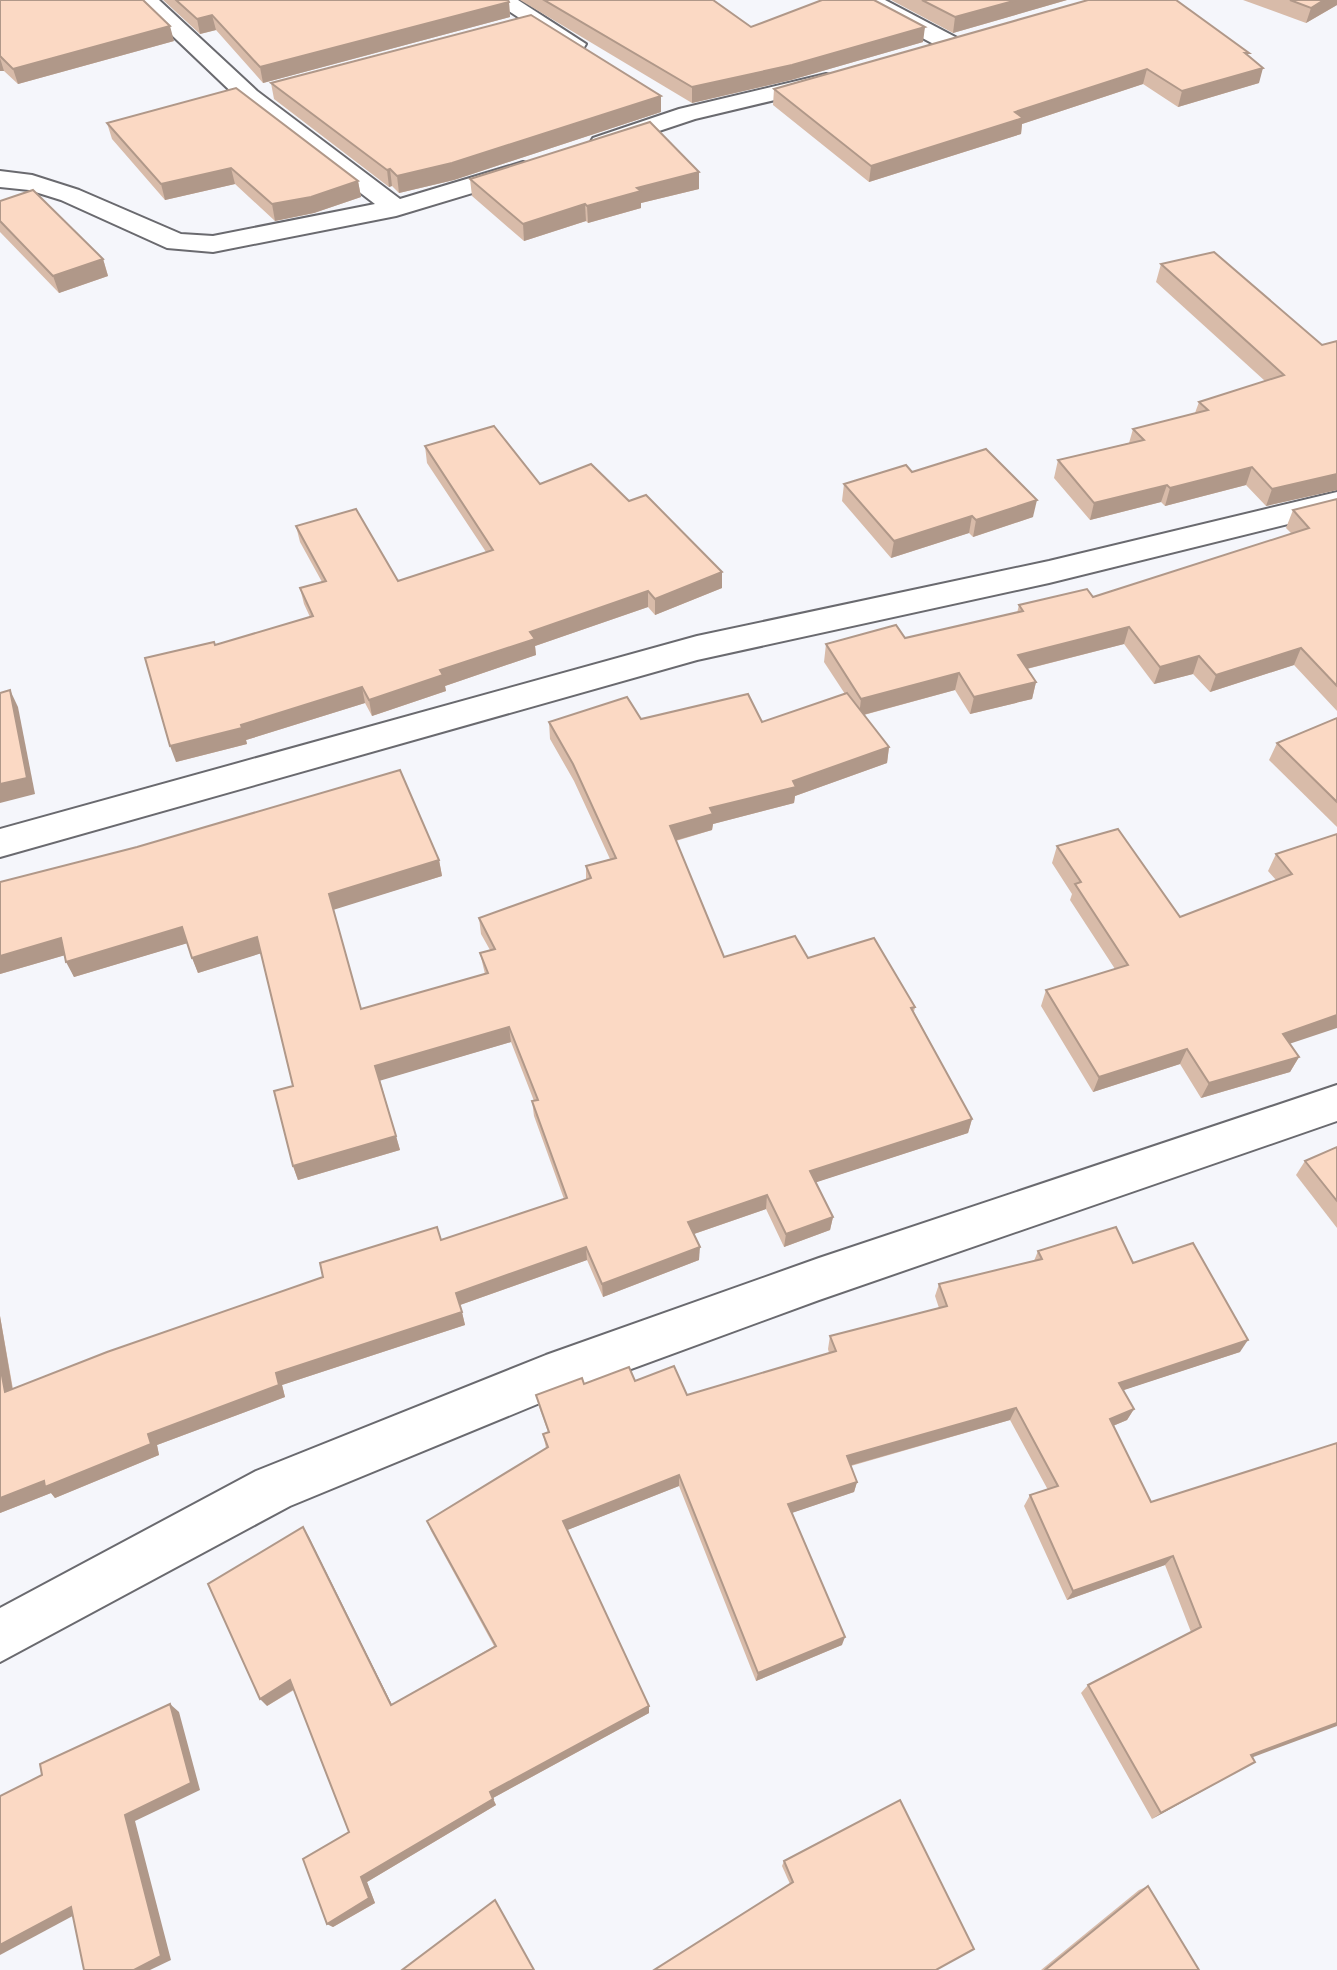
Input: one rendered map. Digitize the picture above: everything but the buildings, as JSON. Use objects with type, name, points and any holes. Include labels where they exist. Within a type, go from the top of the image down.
[{"type":"street","points":[[146,0],[249,96],[396,208]]},
{"type":"street","points":[[503,0],[599,59]]},
{"type":"street","points":[[868,0],[953,45]]},
{"type":"street","points":[[505,28],[536,20]]},
{"type":"street","points":[[925,53],[983,36]]},
{"type":"street","points":[[574,153],[687,114],[854,73]]},
{"type":"street","points":[[249,96],[279,88]]},
{"type":"street","points":[[662,98],[687,114]]},
{"type":"street","points":[[0,179],[32,183],[70,195],[176,242],[213,244],[396,208],[545,163]]},
{"type":"street","points":[[0,843],[697,648],[1049,572],[1337,502]]},
{"type":"street","points":[[0,1636],[273,1488],[546,1378],[833,1274],[1337,1103]]}]
